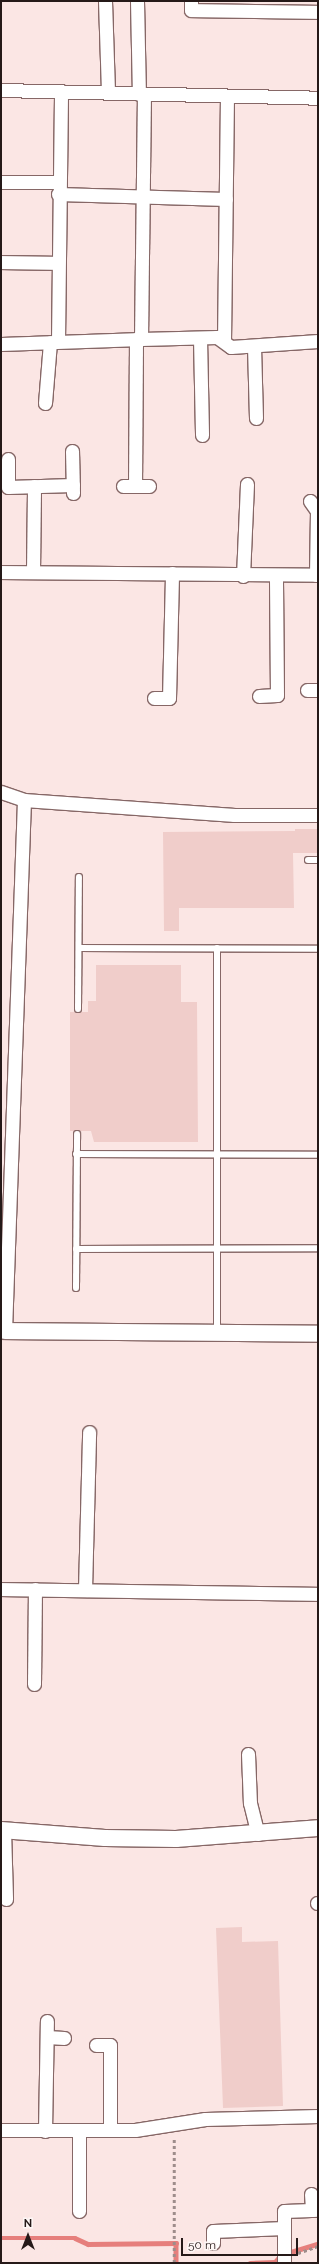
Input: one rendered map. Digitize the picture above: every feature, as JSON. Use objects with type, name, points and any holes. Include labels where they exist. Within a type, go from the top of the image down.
[{"type":"street","points":[[104,1],[108,93]]},
{"type":"street","points":[[137,1],[142,94],[143,196],[139,339],[129,486],[149,486]]},
{"type":"street","points":[[191,1],[191,10],[318,12]]},
{"type":"street","points":[[1,90],[227,97],[318,98]]},
{"type":"street","points":[[45,404],[54,341],[58,264],[58,188],[61,91]]},
{"type":"street","points":[[224,341],[227,97]]},
{"type":"street","points":[[1,182],[143,196],[226,198]]},
{"type":"street","points":[[1,262],[58,264]]},
{"type":"street","points":[[200,338],[202,435]]},
{"type":"street","points":[[1,347],[1,344],[54,341],[200,338],[224,341],[231,347],[318,342]]},
{"type":"street","points":[[254,346],[256,418]]},
{"type":"street","points":[[8,459],[8,486],[73,489],[72,451]]},
{"type":"street","points":[[243,576],[247,484]]},
{"type":"street","points":[[33,571],[34,486]]},
{"type":"street","points":[[1,572],[172,573],[243,576],[317,575],[317,511],[310,501]]},
{"type":"street","points":[[154,698],[169,698],[172,573]]},
{"type":"street","points":[[259,696],[277,695],[276,576]]},
{"type":"street","points":[[1,792],[24,800],[234,815],[318,815]]},
{"type":"street","points":[[24,800],[6,1111],[3,1331],[217,1335],[318,1334]]},
{"type":"street","points":[[85,1590],[90,1432]]},
{"type":"street","points":[[1,1590],[318,1594]]},
{"type":"street","points":[[34,1684],[35,1590]]},
{"type":"street","points":[[248,1754],[250,1803],[258,1834]]},
{"type":"street","points":[[6,1899],[2,1830],[105,1838],[258,1834],[318,1828]]},
{"type":"street","points":[[45,2131],[47,2021]]},
{"type":"street","points":[[47,2037],[64,2038]]},
{"type":"street","points":[[96,2045],[110,2045],[110,2130]]},
{"type":"street","points":[[1,2130],[110,2130],[205,2119],[318,2116]]},
{"type":"street","points":[[79,2131],[79,2211]]},
{"type":"street","points":[[284,2260],[284,2211],[315,2210],[311,2194]]},
{"type":"street","points":[[213,2243],[213,2231],[284,2228]]},
{"type":"lane","points":[[308,860],[318,860]]},
{"type":"lane","points":[[78,1009],[79,877]]},
{"type":"lane","points":[[79,948],[318,949]]},
{"type":"lane","points":[[217,948],[217,1335]]},
{"type":"lane","points":[[76,1134],[76,1288]]},
{"type":"lane","points":[[76,1154],[318,1155]]},
{"type":"lane","points":[[76,1249],[318,1248]]},
{"type":"path","points":[[174,2123],[174,2263]]},
{"type":"path","points":[[284,2260],[318,2246]]},
{"type":"building","points":[[295,829],[318,829],[318,853],[293,853],[294,908],[179,908],[179,931],[164,931],[163,832],[295,831]]},
{"type":"building","points":[[96,965],[181,965],[181,1002],[197,1002],[198,1142],[94,1142],[91,1131],[70,1131],[70,1012],[88,1012],[88,1001],[96,1001]]},
{"type":"building","points":[[242,1927],[242,1942],[278,1941],[283,2106],[223,2108],[216,1928]]},
{"type":"waterway","points":[[1,2238],[75,2238],[88,2244],[176,2243],[176,2263]]},
{"type":"waterway","points":[[250,2263],[275,2262],[281,2255],[318,2244]]}]
